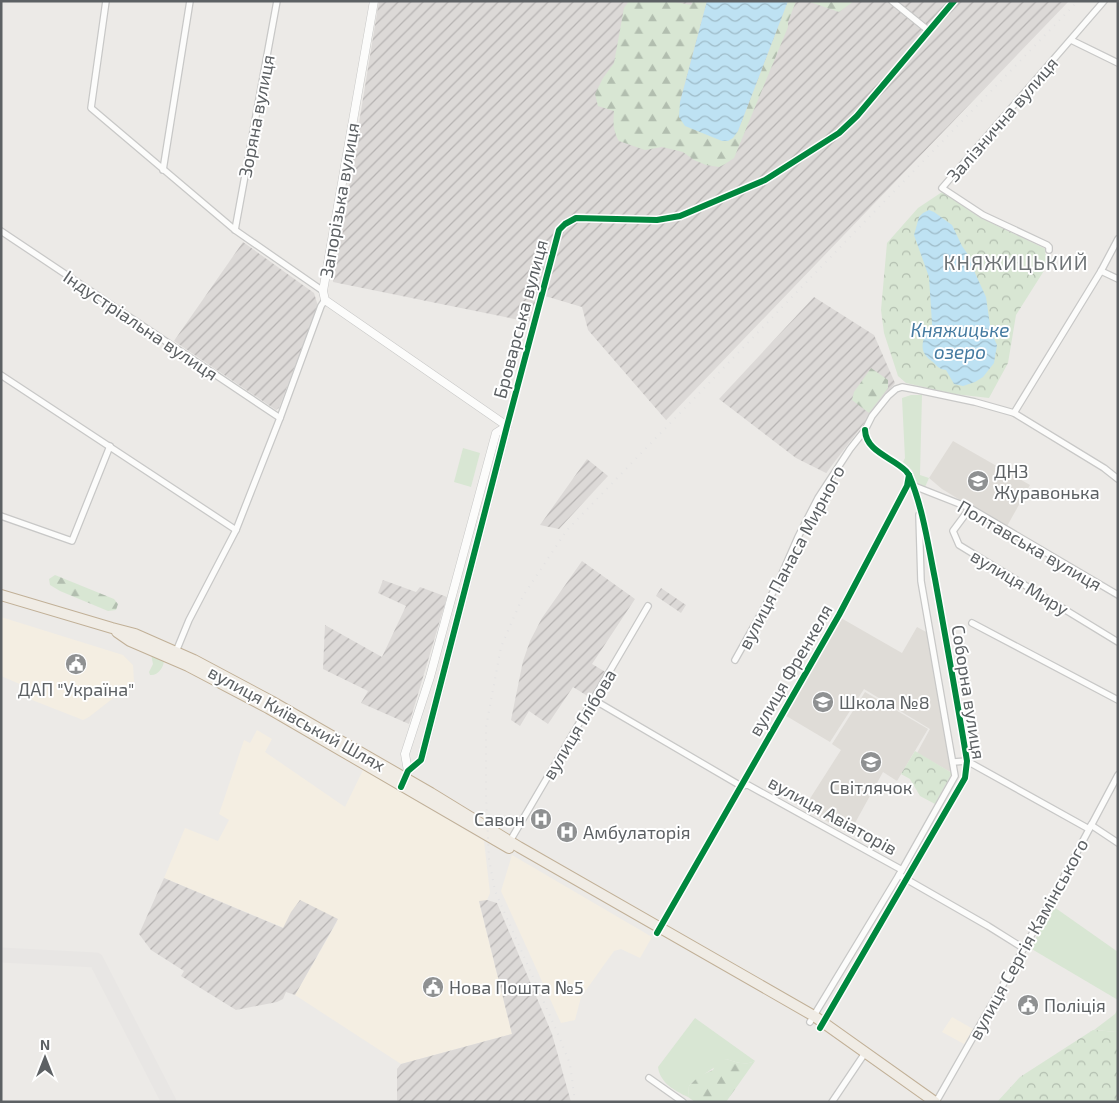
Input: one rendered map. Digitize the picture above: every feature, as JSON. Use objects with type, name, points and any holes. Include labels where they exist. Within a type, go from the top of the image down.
[{"type":"highway","name":"вулиця Київський Шлях","points":[[1,595],[135,634],[174,656],[271,701],[659,930]]},
{"type":"highway","name":"вулиця Київський Шлях","points":[[405,779],[812,1019],[936,1102]]},
{"type":"highway","name":"вулиця Київський Шлях","points":[[864,1055],[924,1102]]},
{"type":"street","points":[[106,1],[90,108],[235,230],[324,295],[280,418],[236,530],[189,620],[174,656]]},
{"type":"street","points":[[163,170],[190,1]]},
{"type":"street","name":"Зоряна вулиця","points":[[235,230],[277,1]]},
{"type":"street","name":"Запорізька вулиця","points":[[374,1],[324,295],[507,426]]},
{"type":"street","points":[[892,1],[929,31]]},
{"type":"street","name":"Броварська вулиця","points":[[405,779],[421,760],[507,426],[560,230],[565,224],[576,218],[657,220],[680,216],[708,206],[765,180],[839,133],[863,109],[954,1]]},
{"type":"street","name":"Залізнична вулиця","points":[[1049,250],[1050,248],[1047,245],[974,210],[942,188],[1104,1]]},
{"type":"street","points":[[1071,40],[1118,63]]},
{"type":"street","name":"Індустріальна вулиця","points":[[1,231],[280,418]]},
{"type":"street","points":[[1014,413],[1101,271],[1118,239]]},
{"type":"street","points":[[1101,271],[1118,279]]},
{"type":"street","points":[[1,375],[236,530]]},
{"type":"street","name":"вулиця Панаса Мирного","points":[[735,660],[777,586],[798,537],[818,498],[850,449],[865,430],[868,422],[884,400],[896,389],[902,387],[976,402],[1014,413],[1104,468],[1118,479]]},
{"type":"street","name":"Броварська вулиця","points":[[405,779],[405,754],[430,677],[496,433],[507,426]]},
{"type":"street","points":[[865,430],[870,445],[902,467],[909,475]]},
{"type":"street","points":[[1,516],[72,540],[110,446]]},
{"type":"street","name":"Соборна вулиця","points":[[822,1026],[965,778],[967,761],[948,646],[918,500],[909,475]]},
{"type":"street","name":"вулиця Френкеля","points":[[659,930],[842,608],[908,486],[909,475]]},
{"type":"street","name":"Полтавська вулиця","points":[[914,486],[970,508],[1118,595]]},
{"type":"street","name":"Соборна вулиця","points":[[812,1019],[900,873],[955,776],[921,581],[918,500]]},
{"type":"street","name":"вулиця Миру","points":[[970,508],[953,531],[959,545],[1118,642]]},
{"type":"street","name":"вулиця Глібова","points":[[510,841],[648,606]]},
{"type":"street","points":[[972,623],[1118,700]]},
{"type":"street","name":"вулиця Авіаторів","points":[[594,700],[741,786],[748,786],[900,873],[907,880],[1023,948]]},
{"type":"street","points":[[953,762],[967,761],[1118,844]]},
{"type":"street","name":"вулиця Сергія Камінського","points":[[936,1102],[1118,775]]},
{"type":"street","points":[[832,1102],[864,1055]]},
{"type":"street","points":[[649,1078],[683,1102]]},
{"type":"shaded area","points":[[379,1],[1069,1],[666,420],[588,330],[582,307],[545,296],[537,296],[529,322],[333,282]]},
{"type":"shaded area","points":[[243,242],[314,293],[318,306],[279,408],[276,410],[174,341]]},
{"type":"shaded area","points":[[814,297],[874,335],[895,383],[826,473],[796,458],[719,399]]},
{"type":"shaded area","name":"ДНЗ Журавонька","points":[[953,441],[1030,485],[1006,528],[942,489],[929,478]]},
{"type":"shaded area","points":[[587,459],[608,476],[559,529],[540,525]]},
{"type":"shaded area","points":[[582,561],[635,599],[592,664],[609,674],[594,700],[573,687],[548,724],[529,711],[520,726],[511,720],[523,661],[530,641],[542,618]]},
{"type":"shaded area","points":[[383,580],[416,592],[420,587],[447,597],[409,724],[361,703],[368,691],[323,669],[325,625],[382,657],[406,606],[378,593]]},
{"type":"shaded area","points":[[661,588],[686,605],[681,613],[656,596]]},
{"type":"shaded area","points":[[1,617],[123,655],[133,665],[134,682],[83,720],[32,700],[28,696],[29,688],[1,676]]},
{"type":"shaded area","name":"Школа №8","points":[[841,618],[902,653],[917,627],[928,633],[952,773],[917,753],[930,729],[864,689],[830,742],[783,714]]},
{"type":"shaded area","name":"Світлячок","points":[[865,692],[928,729],[897,781],[883,772],[849,834],[804,808],[841,750],[832,744]]},
{"type":"shaded area","points":[[257,730],[272,739],[265,752],[345,807],[363,770],[484,841],[490,893],[487,900],[479,902],[512,1034],[401,1064],[295,995],[337,922],[293,910],[284,928],[164,878],[185,828],[218,841],[229,820],[219,814],[244,740],[250,743]]},
{"type":"shaded area","points":[[512,855],[652,937],[640,958],[621,949],[614,951],[581,997],[575,1020],[561,1023],[501,891]]},
{"type":"shaded area","points":[[164,878],[283,928],[300,900],[338,919],[295,995],[286,992],[283,999],[277,1002],[236,1010],[181,976],[184,971],[151,950],[139,934]]},
{"type":"shaded area","points":[[487,900],[497,903],[552,1034],[571,1102],[397,1102],[397,1069],[401,1064],[512,1034],[479,901]]},
{"type":"shaded area","points":[[952,1017],[973,1029],[964,1044],[942,1032]]},
{"type":"green space","points":[[629,1],[671,1],[691,5],[693,1],[707,1],[680,102],[738,131],[788,1],[796,1],[788,27],[734,158],[725,164],[719,167],[706,165],[694,160],[683,152],[662,147],[645,150],[619,141],[614,126],[614,111],[598,106],[595,94],[603,78],[614,63],[624,8]]},
{"type":"green space","points":[[807,1],[854,1],[839,12]]},
{"type":"green space","points":[[942,192],[979,217],[1046,249],[1045,254],[1052,258],[1016,315],[1008,363],[989,398],[954,394],[906,383],[898,376],[884,333],[881,310],[887,243],[918,208]]},
{"type":"green space","points":[[871,368],[888,380],[888,388],[869,413],[852,400],[854,392]]},
{"type":"green space","points":[[911,395],[922,395],[920,475],[929,478],[925,487],[916,483],[912,470],[903,462],[905,458],[902,398]]},
{"type":"green space","points":[[463,448],[480,453],[471,487],[454,482]]},
{"type":"green space","points":[[55,575],[114,599],[118,604],[116,610],[108,611],[60,591],[50,585],[49,579]]},
{"type":"green space","points":[[151,654],[164,660],[160,670],[153,675],[150,675],[149,672],[153,664]]},
{"type":"green space","points":[[915,751],[952,773],[935,804],[920,796],[910,779],[901,774]]},
{"type":"green space","points":[[1054,907],[1118,952],[1118,1000],[1030,948]]},
{"type":"green space","points":[[1118,1008],[1118,1032],[1094,1030],[1115,1014]]},
{"type":"green space","points":[[695,1018],[755,1061],[744,1063],[726,1059],[689,1086],[688,1097],[665,1082],[659,1073],[658,1067]]},
{"type":"green space","points":[[1093,1030],[1118,1032],[1118,1102],[997,1102],[1020,1077]]},
{"type":"green space","points":[[726,1059],[744,1063],[755,1061],[726,1102],[695,1102],[688,1097],[689,1086],[699,1076],[713,1070],[716,1063]]},
{"type":"water","points":[[707,1],[788,1],[738,131],[728,141],[722,141],[685,126],[679,117],[680,102]]},
{"type":"water","name":"Княжицьке озеро","points":[[929,210],[952,225],[962,246],[973,262],[975,273],[986,297],[991,332],[997,345],[994,363],[983,377],[963,386],[954,384],[946,370],[939,368],[928,358],[923,349],[924,340],[932,324],[929,277],[914,235],[919,217]]},
{"type":"taxiway","points":[[1,955],[96,960],[169,1102]]},
{"type":"railway","points":[[575,1102],[570,1064],[495,891],[489,859],[486,796],[486,727],[501,647],[523,596],[567,530],[1078,1]]},
{"type":"cycle path","points":[[401,787],[408,771],[421,760],[559,230],[576,218],[657,220],[680,216],[765,180],[839,133],[857,116],[954,1]]},
{"type":"cycle path","points":[[657,933],[839,615],[907,486],[909,475],[870,444],[866,438],[865,430]]},
{"type":"cycle path","points":[[820,1028],[965,778],[967,761],[935,579],[922,513],[909,475]]},
{"type":"place","name":"ДНЗ Журавонька","points":[[978,481]]},
{"type":"place","name":"ДАП \"Україна\"","points":[[76,664]]},
{"type":"place","name":"Школа №8","points":[[823,702]]},
{"type":"place","name":"Світлячок","points":[[871,762]]},
{"type":"place","name":"Савон","points":[[541,819]]},
{"type":"place","name":"Амбулаторія","points":[[567,832]]},
{"type":"place","name":"Нова Пошта №5","points":[[433,987]]},
{"type":"place","name":"Поліція","points":[[1028,1005]]},
{"type":"district","name":"КНЯЖИЦЬКИЙ","points":[[1016,262]]}]
